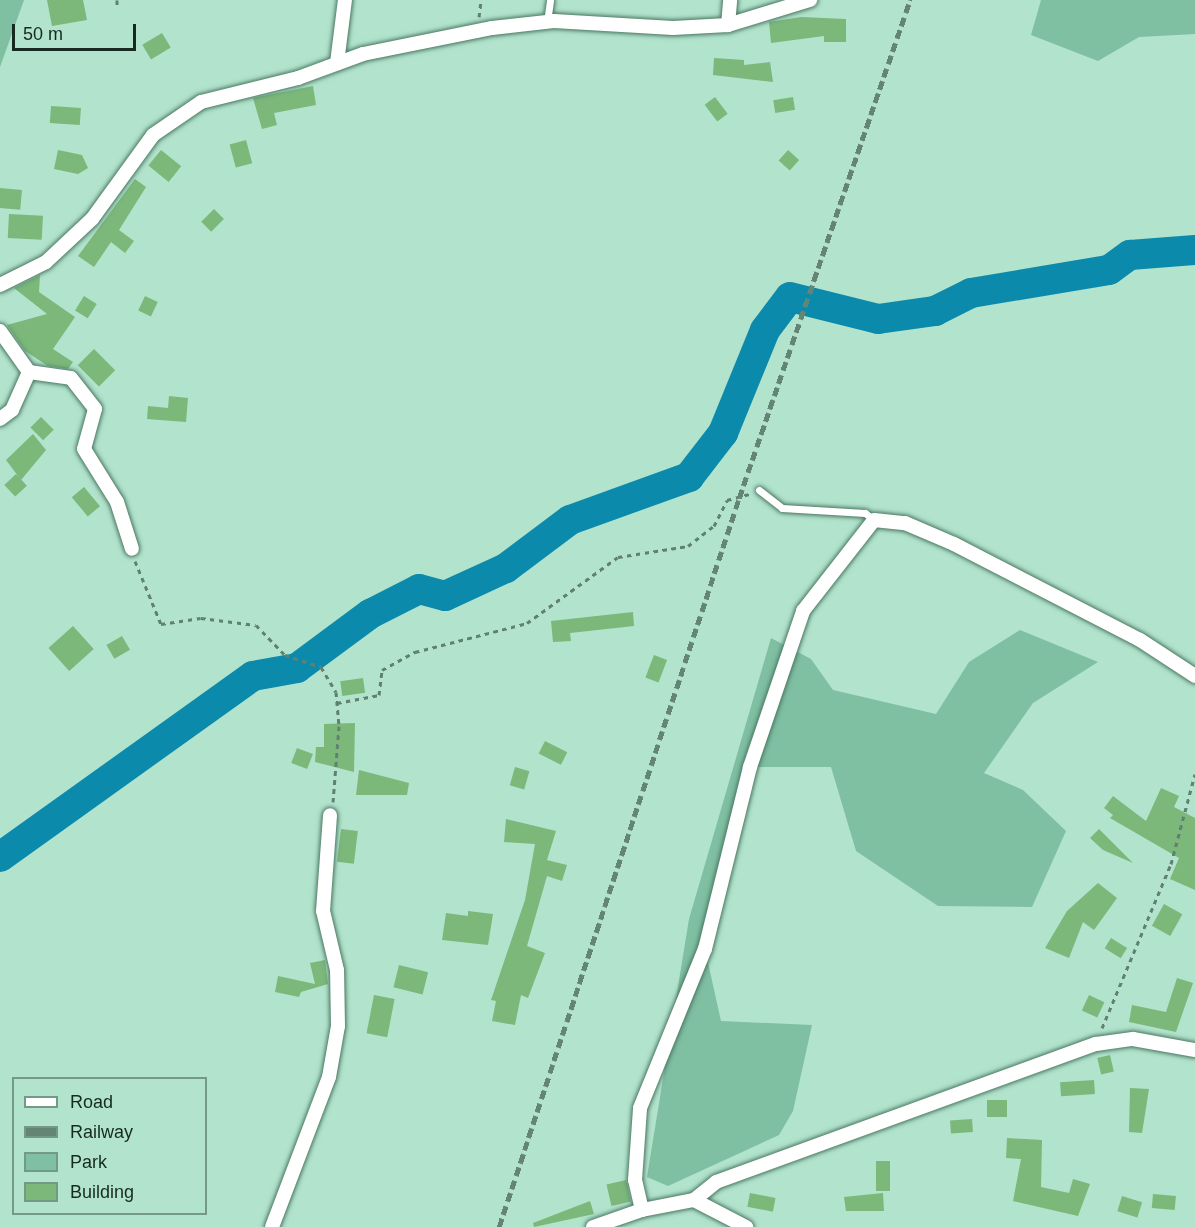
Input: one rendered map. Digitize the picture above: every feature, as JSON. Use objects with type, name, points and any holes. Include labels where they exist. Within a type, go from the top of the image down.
[{"type":"street","points":[[337,63],[345,0]]},
{"type":"street","points":[[728,25],[729,0]]},
{"type":"street","points":[[0,285],[46,262],[92,219],[170,119],[201,102],[337,63],[485,29],[547,22],[673,28],[728,25],[810,0]]},
{"type":"street","points":[[0,331],[29,372],[71,378],[95,409],[84,449],[117,502],[132,549]]},
{"type":"street","points":[[0,419],[12,410],[29,372]]},
{"type":"street","points":[[642,1210],[635,1180],[640,1108],[705,949],[761,733],[803,611],[874,520],[904,523],[954,544],[1140,640],[1195,676]]},
{"type":"street","points":[[272,1227],[329,1077],[338,1026],[337,970],[323,911],[330,815]]},
{"type":"street","points":[[593,1227],[642,1210],[694,1200],[716,1182],[1096,1044],[1132,1039],[1195,1050]]},
{"type":"street","points":[[694,1200],[746,1227]]},
{"type":"lane","points":[[547,22],[550,0]]},
{"type":"lane","points":[[759,490],[782,508],[865,513],[874,520]]},
{"type":"path","points":[[117,0],[117,7]]},
{"type":"path","points":[[337,703],[379,695],[382,670],[415,652],[527,623],[618,557],[688,546],[714,526],[727,500],[759,490]]},
{"type":"path","points":[[132,549],[161,624],[201,618],[256,625],[285,655],[321,668],[337,703],[330,815]]},
{"type":"path","points":[[1096,1044],[1172,864],[1195,774]]},
{"type":"green space","points":[[0,0],[24,0],[0,67]]},
{"type":"green space","points":[[1041,0],[1195,0],[1195,34],[1139,37],[1098,61],[1031,35]]},
{"type":"green space","points":[[1020,630],[1098,662],[1033,703],[984,773],[1023,790],[1066,831],[1032,907],[938,906],[856,851],[831,767],[750,767],[705,949],[721,1021],[812,1025],[793,1111],[779,1135],[668,1186],[647,1177],[689,919],[771,638],[811,659],[833,690],[936,714],[969,662]]},
{"type":"building","points":[[47,0],[83,0],[87,20],[52,26]]},
{"type":"building","points":[[801,17],[846,19],[846,42],[824,42],[824,36],[771,43],[769,22]]},
{"type":"building","points":[[162,33],[171,48],[151,59],[142,45]]},
{"type":"building","points":[[714,58],[744,60],[744,65],[770,62],[773,82],[713,75]]},
{"type":"building","points":[[313,86],[316,105],[274,113],[277,125],[262,129],[253,98]]},
{"type":"building","points":[[715,97],[728,114],[717,122],[705,105]]},
{"type":"building","points":[[793,97],[795,110],[775,113],[773,100]]},
{"type":"building","points":[[51,106],[81,108],[80,125],[50,123]]},
{"type":"building","points":[[246,140],[252,163],[236,168],[230,144]]},
{"type":"building","points":[[58,150],[82,155],[88,168],[78,174],[54,169]]},
{"type":"building","points":[[161,150],[181,166],[169,182],[148,166]]},
{"type":"building","points":[[788,150],[799,160],[790,170],[779,160]]},
{"type":"building","points":[[135,179],[146,187],[119,230],[134,241],[125,253],[111,242],[94,267],[78,256]]},
{"type":"building","points":[[0,188],[22,190],[20,210],[0,208]]},
{"type":"building","points":[[214,209],[224,219],[211,232],[201,222]]},
{"type":"building","points":[[9,214],[43,216],[42,240],[8,238]]},
{"type":"building","points":[[40,275],[39,292],[75,317],[53,349],[73,362],[68,369],[48,366],[25,351],[7,325],[47,314],[14,288]]},
{"type":"building","points":[[84,296],[97,304],[88,318],[75,310]]},
{"type":"building","points":[[145,296],[158,302],[151,316],[138,311]]},
{"type":"building","points":[[94,349],[115,370],[99,386],[78,365]]},
{"type":"building","points":[[169,396],[188,398],[186,422],[147,419],[148,406],[168,408]]},
{"type":"building","points":[[41,417],[54,430],[43,440],[30,428]]},
{"type":"building","points":[[33,434],[46,450],[21,480],[6,460]]},
{"type":"building","points":[[16,474],[27,486],[15,497],[4,485]]},
{"type":"building","points":[[84,487],[100,506],[88,516],[72,497]]},
{"type":"building","points":[[633,612],[634,626],[570,633],[571,641],[553,642],[551,621]]},
{"type":"building","points":[[73,626],[94,649],[69,671],[48,648]]},
{"type":"building","points":[[122,636],[130,650],[114,659],[106,645]]},
{"type":"building","points":[[654,655],[667,660],[658,682],[645,677]]},
{"type":"building","points":[[363,678],[365,693],[342,696],[340,681]]},
{"type":"building","points":[[355,723],[354,772],[315,762],[316,747],[324,747],[324,724]]},
{"type":"building","points":[[545,741],[567,752],[561,765],[539,753]]},
{"type":"building","points":[[297,748],[313,754],[307,769],[291,763]]},
{"type":"building","points":[[515,767],[529,771],[524,789],[510,785]]},
{"type":"building","points":[[359,770],[409,783],[407,795],[356,795]]},
{"type":"building","points":[[1161,788],[1179,796],[1174,807],[1195,818],[1195,890],[1170,879],[1179,858],[1110,818],[1113,815],[1104,808],[1113,796],[1146,821]]},
{"type":"building","points":[[506,819],[556,831],[547,860],[567,865],[562,881],[547,876],[527,946],[545,953],[528,998],[521,995],[515,1025],[492,1021],[496,1001],[491,1000],[525,900],[535,844],[504,842]]},
{"type":"building","points":[[341,829],[358,831],[354,864],[337,862]]},
{"type":"building","points":[[1099,829],[1133,863],[1103,850],[1090,838]]},
{"type":"building","points":[[1098,883],[1117,898],[1094,930],[1083,922],[1069,958],[1045,948],[1067,911]]},
{"type":"building","points":[[1164,904],[1182,914],[1170,936],[1152,926]]},
{"type":"building","points":[[468,911],[493,914],[488,945],[442,940],[446,913],[468,916]]},
{"type":"building","points":[[1111,938],[1127,948],[1121,958],[1105,948]]},
{"type":"building","points":[[325,960],[328,984],[301,992],[299,997],[275,992],[278,976],[315,984],[310,963]]},
{"type":"building","points":[[399,965],[428,972],[423,995],[393,987]]},
{"type":"building","points":[[1177,978],[1193,983],[1176,1032],[1129,1022],[1132,1005],[1166,1012]]},
{"type":"building","points":[[374,995],[395,999],[387,1037],[367,1033]]},
{"type":"building","points":[[1089,995],[1104,1002],[1097,1018],[1082,1010]]},
{"type":"building","points":[[1110,1055],[1114,1072],[1101,1074],[1097,1058]]},
{"type":"building","points":[[1094,1080],[1095,1094],[1061,1096],[1060,1082]]},
{"type":"building","points":[[1130,1088],[1149,1089],[1142,1133],[1129,1132]]},
{"type":"building","points":[[987,1100],[1007,1100],[1007,1117],[987,1117]]},
{"type":"building","points":[[972,1119],[973,1132],[951,1134],[950,1121]]},
{"type":"building","points":[[1007,1138],[1042,1140],[1041,1187],[1069,1193],[1073,1179],[1090,1184],[1078,1216],[1013,1201],[1021,1159],[1006,1158]]},
{"type":"building","points":[[876,1161],[890,1161],[890,1191],[876,1191]]},
{"type":"building","points":[[626,1180],[631,1201],[611,1206],[607,1184]]},
{"type":"building","points":[[750,1193],[776,1198],[773,1212],[747,1207]]},
{"type":"building","points":[[883,1193],[884,1211],[846,1211],[844,1197]]},
{"type":"building","points":[[1153,1194],[1176,1196],[1175,1210],[1152,1208]]},
{"type":"building","points":[[1122,1196],[1142,1202],[1137,1217],[1117,1211]]},
{"type":"building","points":[[590,1201],[594,1214],[534,1227],[533,1223]]},
{"type":"waterway","points":[[0,857],[253,676],[297,668],[370,614],[419,589],[445,596],[506,568],[570,520],[689,477],[723,433],[765,330],[790,297],[878,319],[935,311],[971,293],[1109,270],[1130,255],[1195,250]]},
{"type":"railway","points":[[499,1227],[739,498],[910,0]]}]
